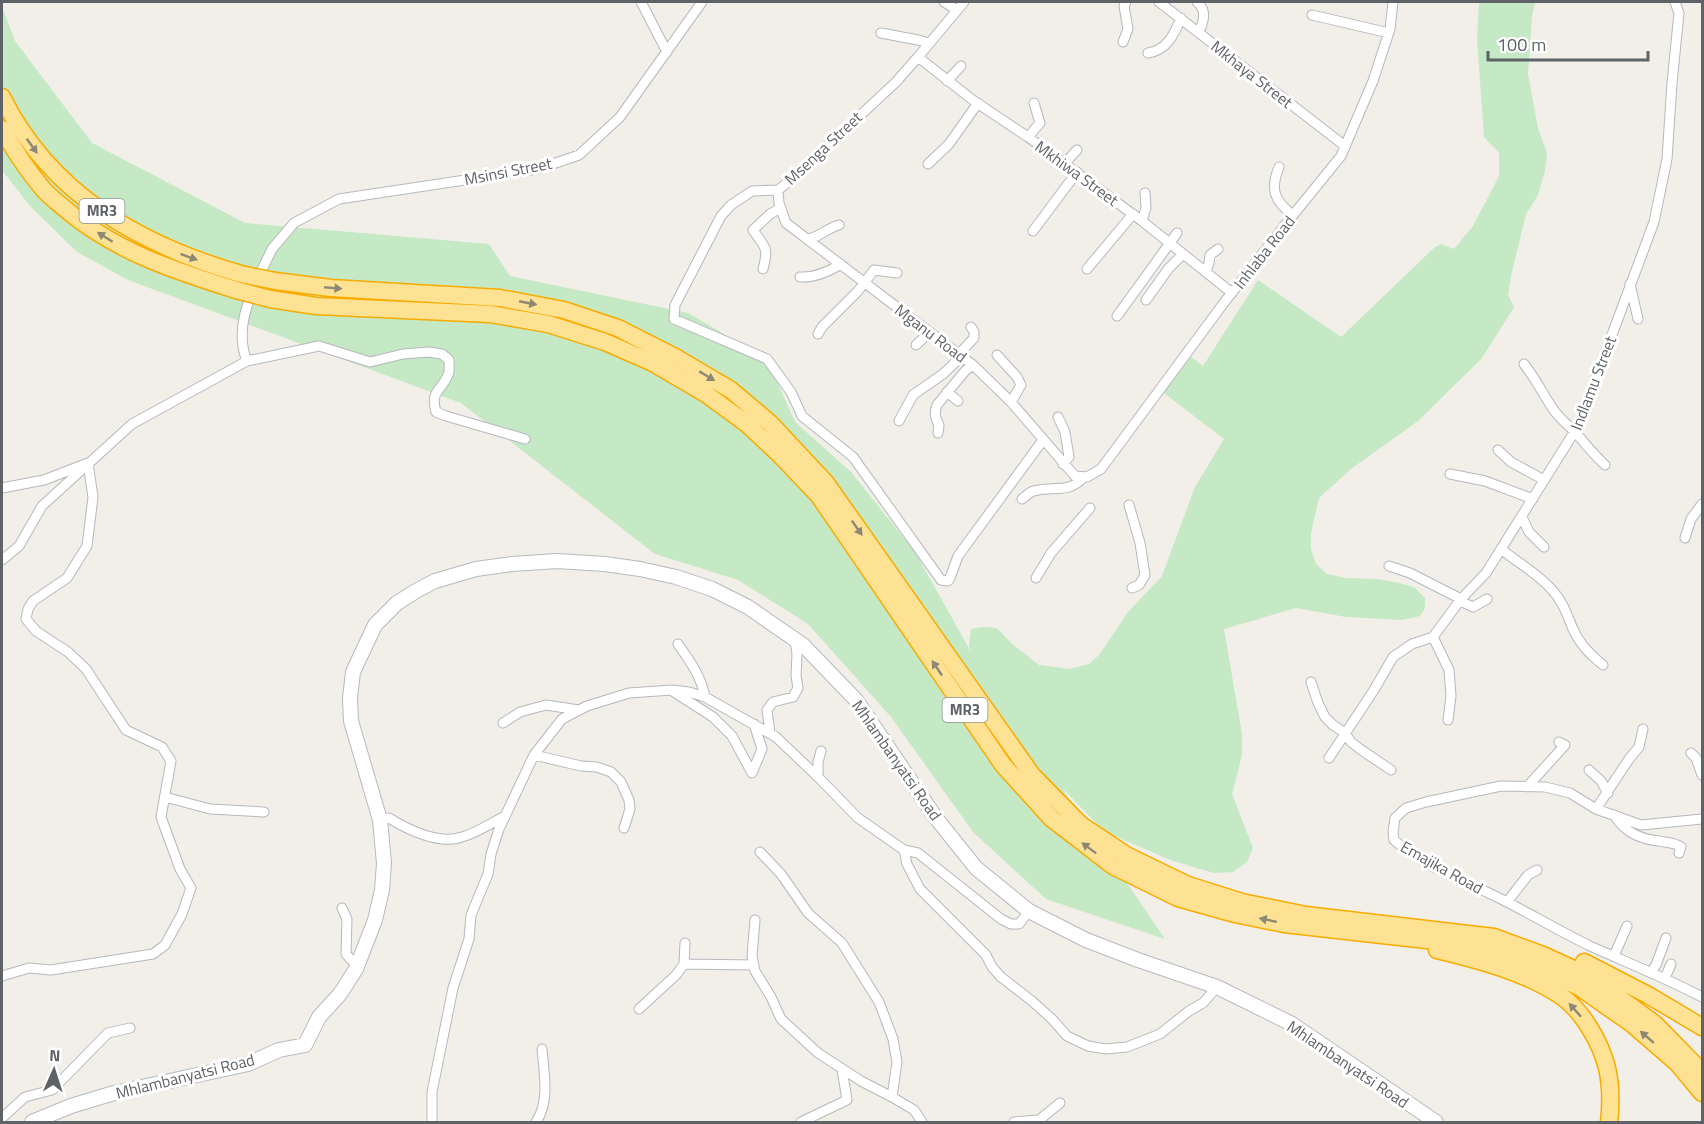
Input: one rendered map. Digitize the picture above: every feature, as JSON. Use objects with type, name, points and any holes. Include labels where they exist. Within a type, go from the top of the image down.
[{"type":"highway","name":"MR3","points":[[2,97],[35,151],[89,203],[128,229],[168,249],[217,267],[270,299],[316,306],[489,314],[548,324],[605,342],[653,363],[706,394],[747,424],[819,496],[1003,765],[1052,819],[1113,866],[1178,898],[1235,914],[1284,924],[1462,944],[1526,962],[1579,987],[1632,1024],[1677,1063],[1702,1093]]},
{"type":"highway","name":"MR3","points":[[2,129],[15,151],[45,191],[80,222],[125,249],[173,270],[239,282],[275,281],[331,288],[500,298],[564,310],[618,328],[675,357],[731,390],[770,423],[826,483],[1032,775],[1081,825],[1126,855],[1188,885],[1242,902],[1306,915],[1494,937],[1543,955],[1590,977],[1655,1024],[1702,1072]]},
{"type":"highway","points":[[1356,933],[1481,962],[1520,975],[1563,997],[1596,1037],[1607,1068],[1611,1106],[1609,1122]]},
{"type":"highway","points":[[1494,937],[1551,950],[1582,961],[1648,995],[1702,1028]]},
{"type":"main road","name":"Mhlambanyatsi Road","points":[[32,1122],[71,1106],[104,1096],[248,1064],[279,1050],[305,1045],[319,1017],[340,994],[357,966],[375,920],[382,890],[384,863],[380,820],[351,721],[350,698],[353,672],[375,625],[397,603],[435,581],[476,569],[556,561],[605,564],[676,577],[712,589],[748,606],[803,645],[856,700],[936,818],[976,868],[1029,910],[1086,940],[1217,987],[1292,1024],[1436,1122]]},
{"type":"street","points":[[641,2],[667,52]]},
{"type":"street","name":"Msinsi Street","points":[[247,361],[243,352],[242,337],[244,316],[265,262],[272,249],[294,223],[339,199],[538,169],[579,154],[620,117],[702,2]]},
{"type":"street","points":[[945,2],[957,10]]},
{"type":"street","name":"Msenga Street","points":[[964,2],[896,81],[778,190],[752,191],[731,205],[721,216],[675,305],[674,319],[767,359],[791,392],[802,416],[853,457],[941,580],[948,581],[958,556],[1043,440]]},
{"type":"street","points":[[1123,42],[1128,29],[1124,6],[1126,2]]},
{"type":"street","name":"Mkhaya Street","points":[[1160,2],[1345,146]]},
{"type":"street","points":[[1197,2],[1203,6],[1204,11],[1203,24],[1199,32]]},
{"type":"street","name":"Inhlaba Road","points":[[1022,499],[1031,491],[1068,488],[1101,469],[1232,293],[1341,156],[1373,81],[1389,33],[1393,2]]},
{"type":"street","name":"Indlamu Street","points":[[1433,637],[1461,600],[1486,573],[1578,426],[1654,222],[1667,159],[1679,13],[1675,2]]},
{"type":"street","points":[[1312,15],[1389,33]]},
{"type":"street","points":[[1148,53],[1165,47],[1181,18]]},
{"type":"street","points":[[881,33],[929,43]]},
{"type":"street","name":"Mkhiwa Street","points":[[918,57],[947,81],[1133,214],[1232,293]]},
{"type":"street","points":[[947,81],[961,66]]},
{"type":"street","points":[[928,164],[949,144],[978,103]]},
{"type":"street","points":[[1028,137],[1040,123],[1034,103]]},
{"type":"street","points":[[1065,164],[1077,150]]},
{"type":"street","points":[[1279,167],[1275,177],[1274,191],[1277,201],[1293,215]]},
{"type":"street","points":[[1033,231],[1077,172]]},
{"type":"street","name":"Mganu Road","points":[[778,190],[786,223],[974,365],[1011,402],[1075,476],[1085,477]]},
{"type":"street","points":[[1142,221],[1146,208],[1145,193]]},
{"type":"street","points":[[763,269],[767,252],[765,245],[753,230],[770,214],[781,208]]},
{"type":"street","points":[[1087,269],[1133,214]]},
{"type":"street","points":[[808,239],[816,238],[830,227],[839,225]]},
{"type":"street","points":[[1117,316],[1177,233]]},
{"type":"street","points":[[1206,272],[1210,255],[1218,249]]},
{"type":"street","points":[[1146,300],[1169,268],[1183,254]]},
{"type":"street","points":[[800,277],[808,278],[830,271],[841,264]]},
{"type":"street","points":[[818,334],[874,270],[897,273]]},
{"type":"street","points":[[1630,284],[1638,319]]},
{"type":"street","points":[[899,421],[913,395],[943,374],[961,355],[974,338],[971,327]]},
{"type":"street","points":[[916,345],[930,332]]},
{"type":"street","points":[[2,560],[19,546],[42,506],[132,424],[247,361],[319,346],[370,362],[403,354],[429,352],[442,354],[449,360],[449,374],[435,393],[436,412],[525,439]]},
{"type":"street","points":[[997,355],[1017,377],[1021,385],[1011,402]]},
{"type":"street","points":[[1524,364],[1554,410],[1605,465]]},
{"type":"street","points":[[938,434],[939,425],[935,417],[937,405],[965,371],[974,365]]},
{"type":"street","points":[[947,392],[958,401]]},
{"type":"street","points":[[1058,417],[1068,447],[1069,457],[1064,464]]},
{"type":"street","points":[[1498,450],[1511,462],[1544,480]]},
{"type":"street","points":[[2,488],[44,480],[88,463]]},
{"type":"street","points":[[2,976],[29,968],[51,970],[153,954],[165,945],[182,914],[191,888],[180,868],[162,817],[171,761],[162,747],[126,730],[86,669],[68,652],[36,631],[26,619],[28,609],[33,602],[67,578],[87,546],[93,497],[88,463]]},
{"type":"street","points":[[1450,474],[1485,481],[1533,499]]},
{"type":"street","points":[[1685,538],[1691,519],[1702,504]]},
{"type":"street","points":[[1129,505],[1146,575],[1139,585],[1132,588]]},
{"type":"street","points":[[1036,578],[1051,553],[1090,508]]},
{"type":"street","points":[[1521,517],[1529,532],[1544,547]]},
{"type":"street","points":[[1501,549],[1554,592],[1566,611],[1581,644],[1602,665]]},
{"type":"street","points":[[1389,567],[1410,573],[1473,608],[1487,599]]},
{"type":"street","points":[[1329,758],[1393,657],[1412,644],[1433,637],[1449,670],[1451,696],[1448,720]]},
{"type":"street","points":[[770,733],[767,710],[773,702],[793,697],[798,688],[795,676],[797,654],[795,640]]},
{"type":"street","points":[[678,644],[697,671],[705,697]]},
{"type":"street","points":[[1311,682],[1325,717],[1345,733],[1351,742],[1391,770]]},
{"type":"street","points":[[672,690],[713,717],[732,735],[752,773],[762,749],[754,724]]},
{"type":"street","points":[[432,1122],[432,1092],[453,988],[469,939],[471,915],[488,874],[491,854],[505,816],[534,755],[562,720],[597,703],[629,693],[672,690],[705,697],[776,737],[858,818],[904,850],[918,854],[1001,918],[1011,924],[1019,924],[1029,910]]},
{"type":"street","points":[[503,723],[520,712],[546,705],[579,710]]},
{"type":"street","points":[[1596,809],[1629,759],[1640,747],[1643,729]]},
{"type":"street","points":[[1527,787],[1565,745],[1559,742]]},
{"type":"street","points":[[818,777],[821,751]]},
{"type":"street","points":[[1691,753],[1696,758],[1702,775]]},
{"type":"street","points":[[534,755],[581,766],[597,767],[611,772],[621,782],[629,800],[630,809],[624,828]]},
{"type":"street","points":[[1589,770],[1601,781],[1608,793]]},
{"type":"street","name":"Emajika Road","points":[[1702,819],[1641,825],[1596,809],[1570,793],[1545,787],[1501,786],[1406,808],[1395,818],[1393,832],[1394,840],[1401,846],[1435,867],[1590,945],[1702,997]]},
{"type":"street","points":[[165,797],[210,809],[264,812]]},
{"type":"street","points":[[1614,815],[1620,825],[1631,834],[1675,843],[1681,848],[1679,853]]},
{"type":"street","points":[[380,820],[389,818],[405,828],[433,837],[460,838],[505,816]]},
{"type":"street","points":[[904,850],[907,864],[920,889],[986,955],[992,967],[1001,977],[1052,1019],[1067,1036],[1088,1046],[1106,1050],[1126,1047],[1160,1034],[1203,1003],[1217,987]]},
{"type":"street","points":[[760,852],[781,874],[808,913],[842,943],[879,1002],[893,1039],[897,1062],[892,1097]]},
{"type":"street","points":[[1449,873],[1456,864]]},
{"type":"street","points":[[1507,902],[1528,875],[1537,870]]},
{"type":"street","points":[[342,908],[346,919],[346,954],[357,966]]},
{"type":"street","points":[[755,920],[752,956],[755,970],[781,1019],[818,1053],[914,1110],[922,1122]]},
{"type":"street","points":[[1614,956],[1627,926]]},
{"type":"street","points":[[1651,972],[1666,938]]},
{"type":"street","points":[[639,1010],[676,975],[684,964],[685,943]]},
{"type":"street","points":[[684,964],[754,965]]},
{"type":"street","points":[[1665,978],[1671,964]]},
{"type":"street","points":[[2,1118],[25,1097],[52,1090],[108,1033],[130,1028]]},
{"type":"street","points":[[536,1122],[543,1103],[545,1083],[542,1049]]},
{"type":"street","points":[[801,1122],[847,1100],[842,1069]]},
{"type":"street","points":[[1014,1122],[1039,1120],[1060,1103]]},
{"type":"green space","points":[[1479,2],[1535,2],[1528,74],[1538,128],[1547,153],[1545,171],[1538,195],[1526,214],[1511,276],[1508,295],[1514,307],[1482,358],[1418,421],[1351,469],[1319,498],[1311,533],[1311,549],[1316,564],[1327,574],[1346,578],[1376,579],[1415,588],[1425,598],[1425,608],[1420,616],[1402,620],[1346,617],[1296,608],[1224,629],[1242,734],[1242,755],[1232,794],[1253,848],[1247,862],[1233,872],[1214,873],[1173,861],[1105,832],[1062,788],[1165,939],[1046,899],[973,832],[891,717],[808,624],[738,580],[655,554],[461,403],[128,280],[77,252],[30,206],[2,170],[2,7],[15,41],[92,143],[245,223],[489,244],[510,276],[688,313],[767,359],[795,422],[851,472],[915,552],[971,652],[969,646],[971,629],[997,628],[1012,644],[1039,665],[1070,669],[1089,664],[1099,655],[1128,612],[1162,576],[1195,487],[1224,439],[1160,390],[1190,356],[1203,366],[1258,280],[1341,337],[1434,248],[1441,244],[1454,249],[1473,226],[1499,176],[1499,153],[1484,137],[1477,39]]}]
